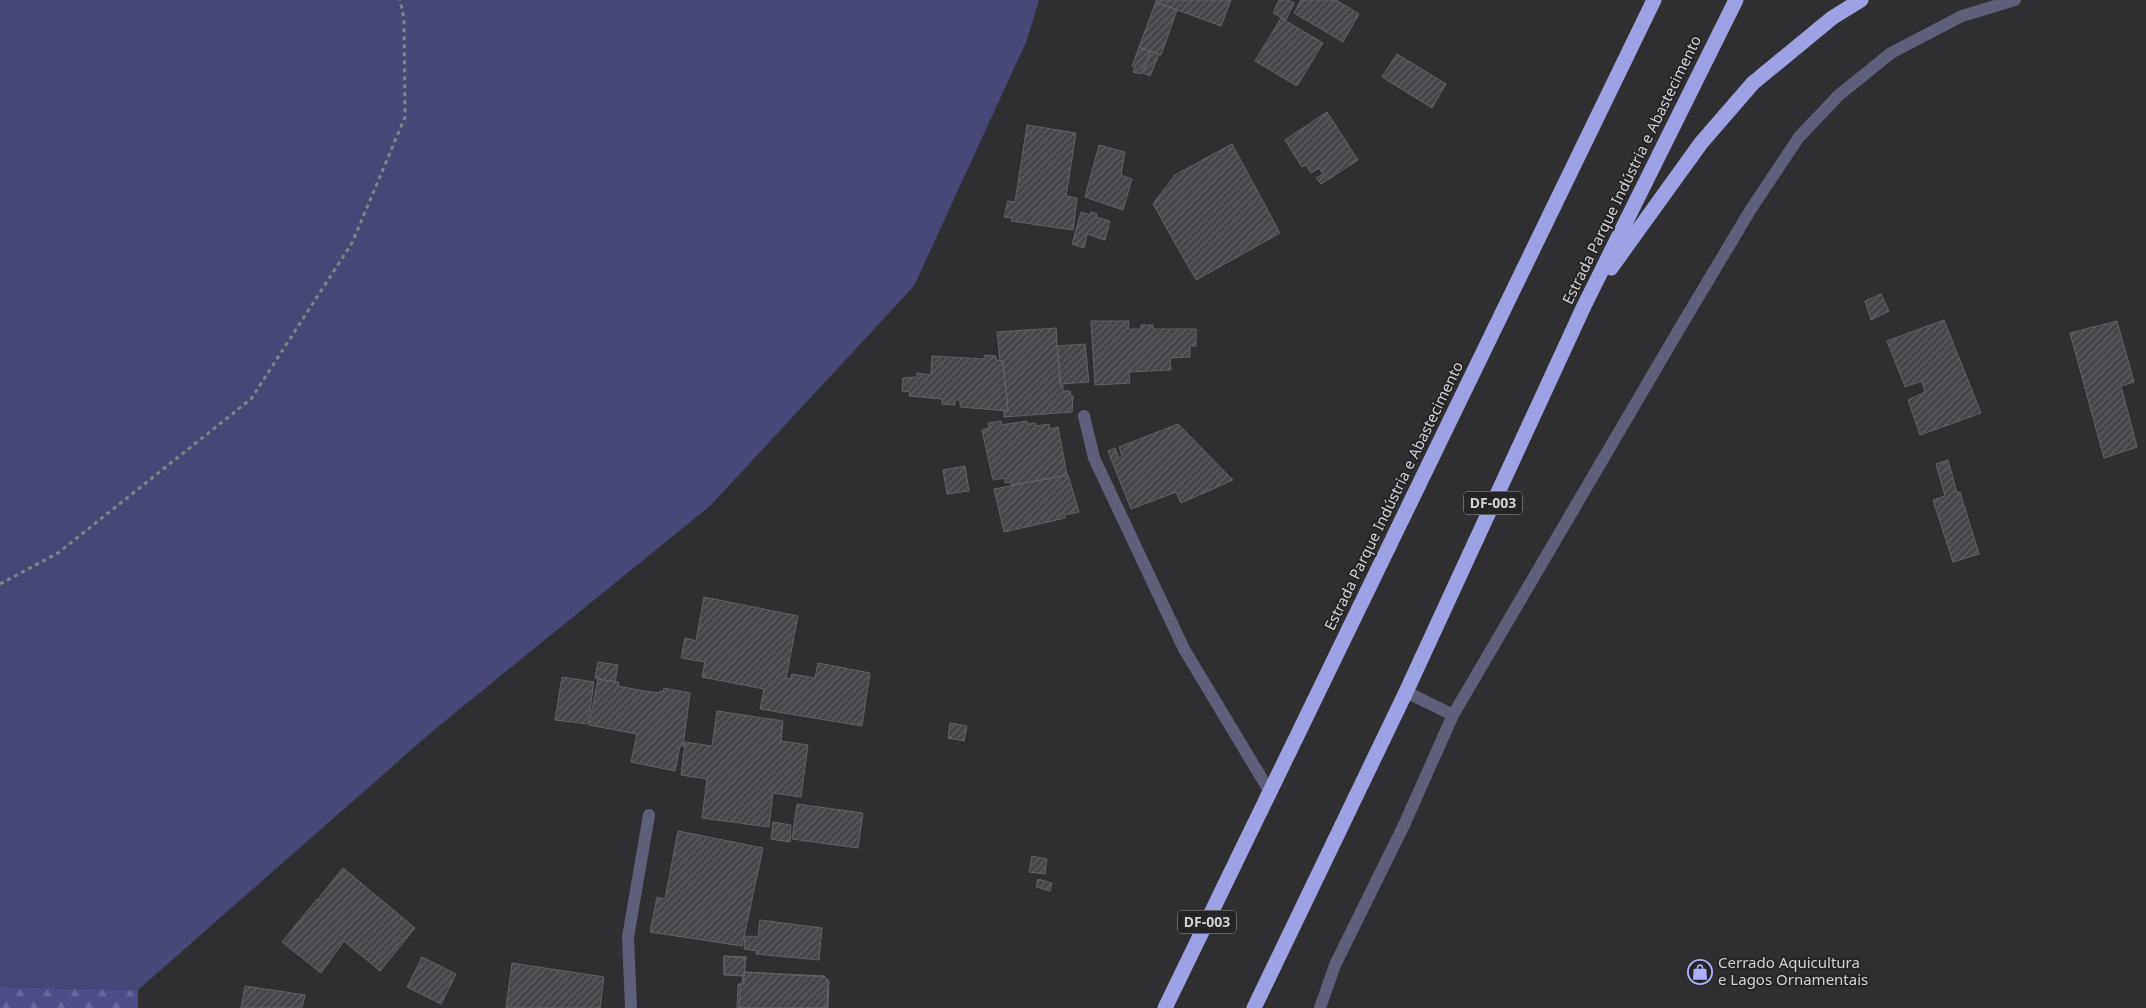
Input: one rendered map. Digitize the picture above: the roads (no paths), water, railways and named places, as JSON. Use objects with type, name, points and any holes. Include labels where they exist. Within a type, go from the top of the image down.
[{"type":"highway","name":"Estrada Parque Indústria e Abastecimento","points":[[1165,1008],[1654,0]]},
{"type":"highway","name":"Estrada Parque Indústria e Abastecimento","points":[[1254,1008],[1406,692],[1584,306],[1736,0]]},
{"type":"highway","points":[[1584,306],[1700,143],[1752,83],[1832,18],[1861,0]]},
{"type":"street","points":[[1320,1008],[1335,965],[1404,826],[1454,715],[1681,326],[1751,210],[1799,137],[1839,95],[1891,53],[1962,16],[2015,0]]},
{"type":"street","points":[[1084,416],[1094,458],[1184,649],[1270,792]]},
{"type":"street","points":[[1406,692],[1454,715]]},
{"type":"street","points":[[631,1008],[628,937],[649,815]]},
{"type":"place","name":"Cerrado Aquicultura e Lagos Ornamentais","points":[[1700,972]]}]
